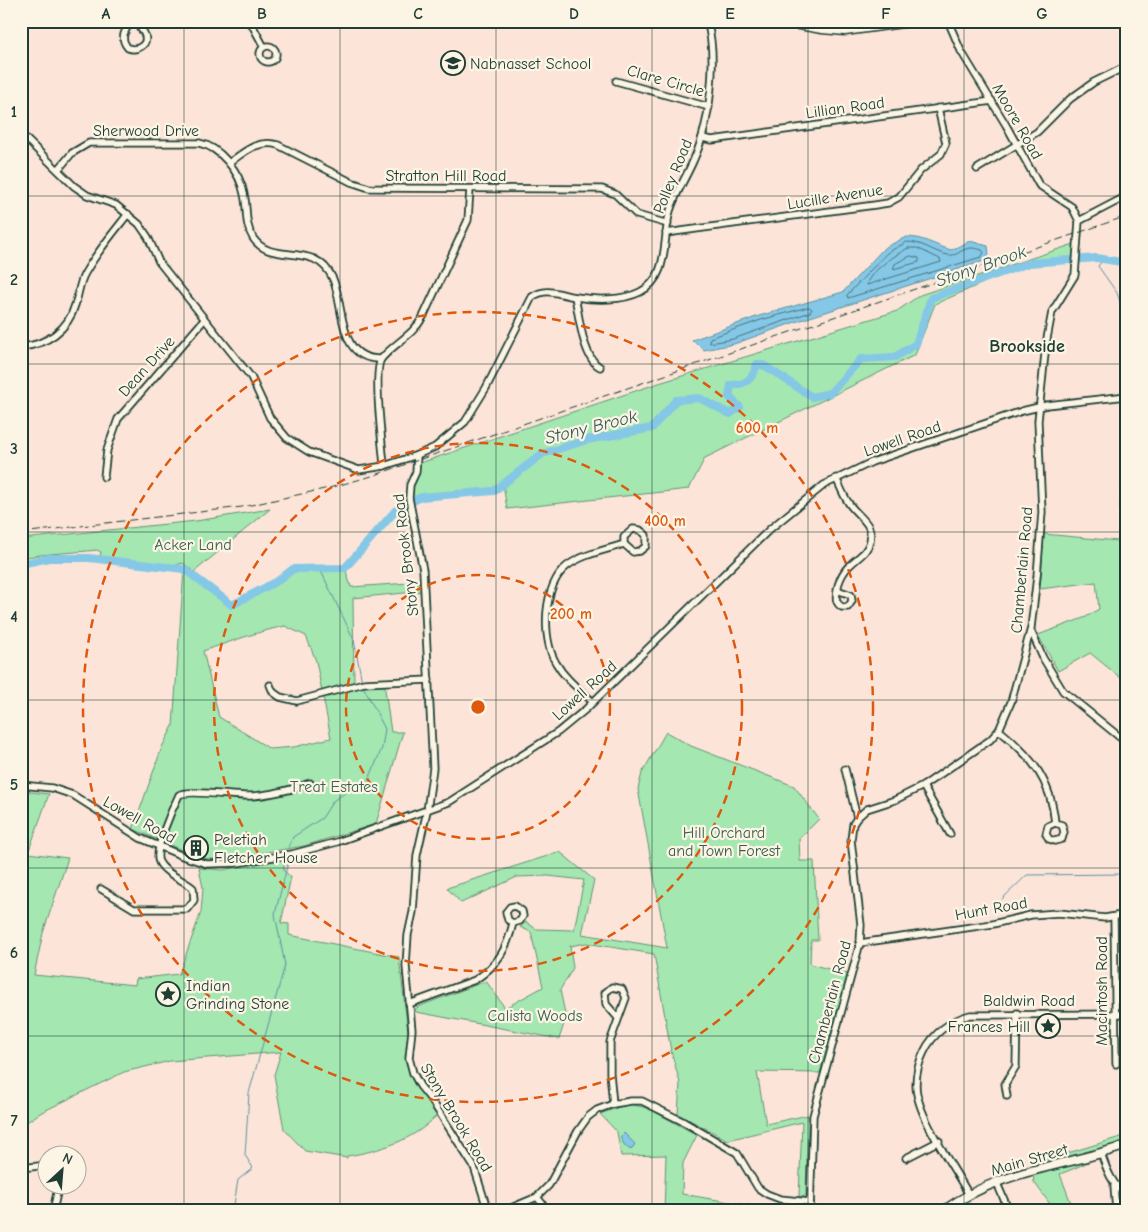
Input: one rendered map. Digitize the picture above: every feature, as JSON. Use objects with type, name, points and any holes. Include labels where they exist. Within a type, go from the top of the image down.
[{"type":"main road","points":[[776,21],[834,30],[864,29],[917,21]]},
{"type":"main road","name":"Main Street","points":[[943,1211],[996,1181],[1025,1171],[1127,1145]]},
{"type":"street","points":[[132,21],[144,32],[146,38],[142,46],[134,50],[128,48],[123,40],[124,34],[132,21]]},
{"type":"street","points":[[250,21],[264,47]]},
{"type":"street","name":"Polley Road","points":[[417,455],[435,447],[465,422],[486,388],[532,297],[546,291],[575,297],[610,298],[629,296],[647,288],[659,273],[666,233],[676,196],[702,138],[710,107],[711,42],[707,21]]},
{"type":"street","name":"Moore Road","points":[[948,21],[961,51],[992,101],[1039,185],[1072,207],[1079,221]]},
{"type":"street","points":[[977,169],[1045,125],[1070,99],[1094,82],[1127,66]]},
{"type":"street","name":"Clare Circle","points":[[616,81],[710,107]]},
{"type":"street","name":"Lillian Road","points":[[702,138],[712,140],[992,101]]},
{"type":"street","name":"Lucille Avenue","points":[[666,233],[875,206],[892,201],[902,194],[919,173],[943,151],[945,138],[938,108]]},
{"type":"street","points":[[21,134],[78,190],[116,205],[142,227],[160,262],[251,377],[270,418],[286,438],[309,452],[359,470],[384,466],[417,455]]},
{"type":"street","name":"Sherwood Drive","points":[[58,170],[78,148],[89,143],[199,143],[212,146],[229,163],[244,192],[246,224],[253,238],[269,250],[304,255],[320,262],[334,281],[347,339],[356,351],[374,359],[380,359]]},
{"type":"street","name":"Stratton Hill Road","points":[[229,163],[250,148],[269,143],[282,147],[364,187],[607,190],[615,194],[636,215],[668,224]]},
{"type":"street","points":[[384,466],[378,390],[380,359],[413,332],[423,317],[468,220],[470,189]]},
{"type":"street","points":[[1079,221],[1127,196]]},
{"type":"street","points":[[21,347],[46,341],[64,327],[73,312],[79,286],[85,272],[128,214]]},
{"type":"street","name":"Chamberlain Road","points":[[810,1211],[813,1116],[860,943],[861,925],[851,840],[852,824],[868,809],[895,800],[923,786],[990,740],[999,730],[1011,702],[1031,631],[1042,512],[1038,437],[1039,407],[1051,316],[1071,284],[1077,260],[1077,229],[1079,221]]},
{"type":"street","points":[[575,297],[587,350],[596,366],[600,368]]},
{"type":"street","name":"Dean Drive","points":[[104,477],[111,432],[118,419],[204,320]]},
{"type":"street","name":"Lowell Road","points":[[21,785],[52,788],[73,795],[120,826],[160,848],[207,864],[237,863],[321,847],[427,811],[462,794],[558,732],[593,702],[770,529],[810,495],[836,478],[872,462],[1039,407],[1127,396]]},
{"type":"street","name":"Stony Brook Road","points":[[417,455],[416,472],[410,485],[409,498],[423,570],[433,768],[418,855],[413,912],[408,935],[406,966],[412,1030],[410,1058],[412,1073],[474,1167],[488,1211]]},
{"type":"street","points":[[836,478],[848,503],[868,524],[871,535],[866,550],[842,572],[837,590]]},
{"type":"street","points":[[637,529],[646,535],[647,543],[640,552],[633,552],[624,544],[624,537],[629,531],[637,529]]},
{"type":"street","points":[[593,702],[566,677],[553,657],[548,635],[550,591],[556,578],[573,562],[624,544]]},
{"type":"street","points":[[1031,631],[1043,658],[1063,691],[1127,743]]},
{"type":"street","points":[[270,685],[277,696],[294,701],[364,683],[430,680]]},
{"type":"street","points":[[999,730],[1034,765],[1043,777],[1051,795],[1055,823]]},
{"type":"street","points":[[845,769],[857,818]]},
{"type":"street","points":[[101,890],[134,908],[175,910],[189,908],[195,898],[194,888],[161,865],[158,858],[169,817],[182,793],[193,791],[209,795],[252,796],[310,783]]},
{"type":"street","points":[[923,786],[950,834]]},
{"type":"street","name":"Hunt Road","points":[[860,943],[994,924],[1031,915],[1059,913],[1094,918],[1127,914]]},
{"type":"street","name":"Macintosh Road","points":[[1114,917],[1116,1064]]},
{"type":"street","points":[[409,1004],[475,980],[485,974],[502,957],[513,923]]},
{"type":"street","points":[[613,1104],[609,1048],[626,995],[622,989],[612,987],[605,993],[604,1001],[618,1018]]},
{"type":"street","name":"Baldwin Road","points":[[969,1195],[920,1106],[916,1090],[918,1067],[926,1047],[942,1029],[960,1018],[984,1013],[1127,1014]]},
{"type":"street","points":[[1007,1096],[1005,1084],[1016,1066],[1017,1013]]},
{"type":"street","points":[[504,1211],[537,1197],[549,1185],[578,1130],[588,1117],[613,1104],[642,1101],[737,1153],[758,1188],[767,1194],[780,1199],[810,1202]]},
{"type":"street","points":[[906,1158],[938,1141]]},
{"type":"street","points":[[1101,1153],[1114,1186],[1116,1211]]},
{"type":"street","points":[[21,1168],[38,1166]]},
{"type":"street","points":[[996,1181],[1009,1211]]},
{"type":"street","points":[[1114,1186],[1127,1197]]},
{"type":"street","points":[[53,1211],[57,1194]]},
{"type":"street","points":[[537,1197],[548,1211]]},
{"type":"green space","points":[[1077,243],[1078,257],[1029,263],[935,304],[915,355],[705,458],[689,489],[507,509],[503,484],[494,491],[409,498],[417,464],[659,383],[897,311],[920,295]]},
{"type":"green space","points":[[1122,473],[1127,474],[1127,683],[1090,653],[1058,671],[1038,635],[1086,617],[1099,609],[1096,582],[1040,589],[1044,534],[1118,541]]},
{"type":"green space","name":"Acker Land","points":[[270,509],[194,572],[183,563],[175,565],[104,559],[100,557],[101,552],[97,550],[21,558],[21,539],[196,521]]},
{"type":"green space","name":"Treat Estates","points":[[345,568],[351,587],[424,582],[425,591],[353,598],[354,685],[384,682],[391,732],[403,732],[376,824],[304,846],[220,860],[200,858],[133,829],[162,747],[173,726],[184,569],[232,605],[279,580],[293,569]],"holes":[[[285,626],[306,636],[316,661],[331,738],[294,747],[270,749],[219,717],[203,651],[253,634]]]},
{"type":"green space","name":"Hill Orchard and Town Forest","points":[[666,732],[691,746],[794,786],[819,819],[799,839],[800,861],[814,861],[818,940],[811,940],[810,964],[848,974],[820,1073],[757,1072],[766,1124],[808,1115],[806,1195],[803,1197],[799,1196],[802,1122],[728,1140],[678,1114],[680,1083],[671,1051],[654,954],[586,943],[570,946],[573,968],[560,990],[566,1018],[559,1039],[416,1012],[415,1009],[486,981],[505,1008],[543,987],[531,932],[520,927],[526,922],[536,929],[574,930],[584,880],[548,876],[517,877],[461,903],[447,888],[560,852],[594,880],[582,934],[667,948],[638,789],[642,773]]},
{"type":"green space","points":[[21,791],[49,794],[28,853],[68,858],[43,933],[34,975],[135,985],[136,979],[179,974],[201,912],[203,888],[199,868],[223,870],[284,857],[284,871],[291,877],[281,923],[289,924],[289,935],[399,957],[409,1040],[406,1062],[410,1073],[437,1115],[428,1124],[407,1138],[371,1151],[347,1156],[347,1158],[305,1151],[284,1129],[274,1075],[281,1052],[170,1061],[124,1072],[40,1113],[21,1126]]},
{"type":"green space","points":[[628,1104],[648,1108],[697,1135],[683,1163],[682,1194],[759,1207],[759,1211],[664,1211],[666,1155],[621,1156],[617,1132],[600,1114]]},
{"type":"green space","points":[[1127,1135],[1127,1146],[1060,1174],[1074,1211],[1055,1211],[1034,1182],[1032,1164]]},
{"type":"water","points":[[906,237],[923,240],[951,250],[970,241],[988,246],[989,255],[984,261],[801,320],[734,344],[704,350],[692,340],[759,316],[843,292],[884,248]]},
{"type":"water","points":[[624,1133],[635,1144],[631,1150],[625,1146],[620,1137]]},
{"type":"waterway","name":"Stony Brook","points":[[21,564],[49,558],[89,558],[184,569],[232,605],[279,580],[293,569],[345,568],[396,510],[421,497],[494,491],[542,454],[587,440],[652,428],[676,400],[699,398],[730,414],[740,407],[729,397],[731,385],[741,384],[748,380],[757,364],[765,366],[812,397],[830,393],[861,359],[895,357],[916,344],[931,298],[1029,263],[1097,258],[1127,263]]},
{"type":"waterway","points":[[1104,259],[1098,266],[1117,293],[1127,323]]},
{"type":"waterway","points":[[1127,562],[1124,573],[1127,595]]},
{"type":"waterway","points":[[320,569],[354,640],[362,682]]},
{"type":"waterway","points":[[289,847],[293,837],[322,818],[333,801],[352,788],[365,789],[382,748],[385,729],[363,686]]},
{"type":"waterway","points":[[233,1211],[238,1180],[253,1168],[245,1155],[249,1093],[285,965],[275,914],[289,859]]},
{"type":"waterway","points":[[1002,899],[1027,875],[1127,874]]},
{"type":"railway","points":[[21,533],[242,507],[329,488],[372,476],[1127,216]]},
{"type":"place","name":"Nabnasset School","points":[[453,63]]},
{"type":"place","name":"Peletiah Fletcher House","points":[[196,848]]},
{"type":"place","name":"Indian Grinding Stone","points":[[168,994]]},
{"type":"place","name":"Frances Hill","points":[[1048,1026]]},
{"type":"district","name":"Brookside","points":[[1027,346]]},
{"type":"park label","name":"Calista Woods","points":[[535,1015]]}]
